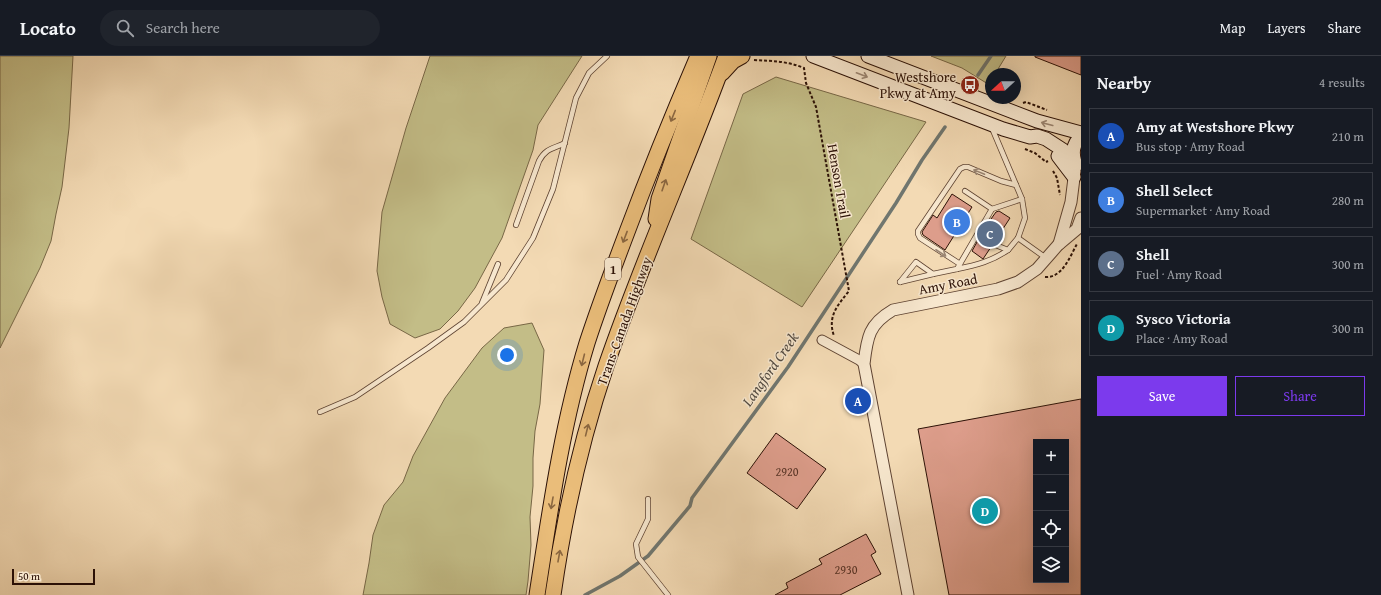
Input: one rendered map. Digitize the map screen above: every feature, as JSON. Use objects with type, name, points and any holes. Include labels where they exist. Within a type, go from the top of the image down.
[{"type":"highway","points":[[688,56],[688,80]]},
{"type":"highway","name":"Trans-Canada Highway","points":[[537,595],[546,534],[559,464],[570,411],[587,344],[627,232],[698,56]]},
{"type":"highway","points":[[655,236],[656,215],[659,199],[709,56]]},
{"type":"highway","name":"Trans-Canada Highway","points":[[553,595],[558,558],[571,496],[590,419],[606,366],[655,236],[726,56]]},
{"type":"highway","points":[[719,76],[733,61],[742,56]]},
{"type":"main road","points":[[813,56],[991,124],[1030,137],[1036,136],[1055,144],[1063,150],[1077,170]]},
{"type":"main road","points":[[868,56],[1037,121],[1081,132]]},
{"type":"main road","points":[[1077,170],[1074,148],[1076,141],[1081,137]]},
{"type":"street","name":"Amy Road","points":[[1058,245],[1071,202],[1077,170]]},
{"type":"street","name":"Amy Road","points":[[908,595],[864,364],[866,342],[870,332],[875,324],[893,310],[998,289],[1018,282],[1036,269],[1058,245],[1077,229],[1081,218]]},
{"type":"street","points":[[822,340],[864,364]]},
{"type":"lane","points":[[320,412],[355,397],[428,348],[464,322],[506,280],[533,238],[553,189],[576,98],[589,73],[607,56]]},
{"type":"lane","points":[[933,274],[916,262],[900,282],[933,274],[958,266],[985,263],[997,258],[1008,250],[1018,238],[1024,218],[1022,199],[991,124]]},
{"type":"lane","points":[[516,225],[543,154],[549,149],[565,143]]},
{"type":"lane","points":[[958,266],[920,238],[918,230],[960,169],[968,167],[1016,185]]},
{"type":"lane","points":[[965,191],[992,209]]},
{"type":"lane","points":[[958,266],[992,209],[1022,199]]},
{"type":"lane","points":[[1018,238],[1047,258]]},
{"type":"lane","points":[[993,244],[1008,250]]},
{"type":"lane","points":[[480,306],[498,264]]},
{"type":"lane","points":[[648,499],[648,519],[636,544],[638,557],[668,595]]},
{"type":"path","name":"Henson Trail","points":[[752,56],[754,60],[792,63],[804,68],[806,83],[816,107],[849,291],[835,309],[832,318],[831,328],[838,349]]},
{"type":"path","points":[[1021,148],[1035,153],[1046,162],[1057,178],[1059,186],[1059,199]]},
{"type":"path","points":[[1050,277],[1064,268],[1070,260],[1078,242]]},
{"type":"shaded area","points":[[0,56],[73,56],[69,128],[62,187],[51,241],[40,268],[0,348]]},
{"type":"shaded area","points":[[430,56],[582,56],[538,125],[533,150],[502,238],[475,288],[458,311],[440,329],[415,338],[390,324],[382,297],[377,271],[382,212],[406,128]]},
{"type":"shaded area","points":[[931,56],[1006,56],[999,68],[985,68],[985,82],[962,68]]},
{"type":"shaded area","points":[[776,77],[926,122],[802,307],[691,239],[743,94]]},
{"type":"shaded area","points":[[532,323],[544,350],[540,404],[535,431],[533,458],[533,486],[530,517],[531,545],[526,595],[363,595],[373,535],[384,505],[403,482],[413,456],[445,398],[482,348],[504,328]]},
{"type":"building","points":[[1081,56],[1081,75],[1035,57]]},
{"type":"building","points":[[952,194],[972,207],[945,250],[923,235],[922,232],[933,215],[937,218]]},
{"type":"building","points":[[999,211],[1010,218],[995,241],[992,240],[990,242],[991,247],[983,259],[972,251],[986,226],[996,212]]},
{"type":"building","points":[[1081,399],[1081,595],[949,595],[918,429]]},
{"type":"building","points":[[776,433],[826,469],[797,509],[747,473]]},
{"type":"building","points":[[866,534],[876,552],[871,555],[881,574],[840,595],[775,595],[788,588],[786,583],[822,564],[819,559]]},
{"type":"waterway","name":"Langford Creek","points":[[978,75],[991,56]]},
{"type":"waterway","name":"Langford Creek","points":[[585,595],[620,576],[648,556],[690,506],[692,498],[788,367],[945,127]]},
{"type":"place","name":"Westshore Pkwy at Amy","points":[[970,85]]},
{"type":"place","name":"Shell Select","points":[[957,222]]},
{"type":"place","name":"Shell","points":[[990,234]]},
{"type":"place","name":"Amy at Westshore Pkwy","points":[[858,401]]},
{"type":"place","name":"Sysco Victoria","points":[[985,511]]}]
